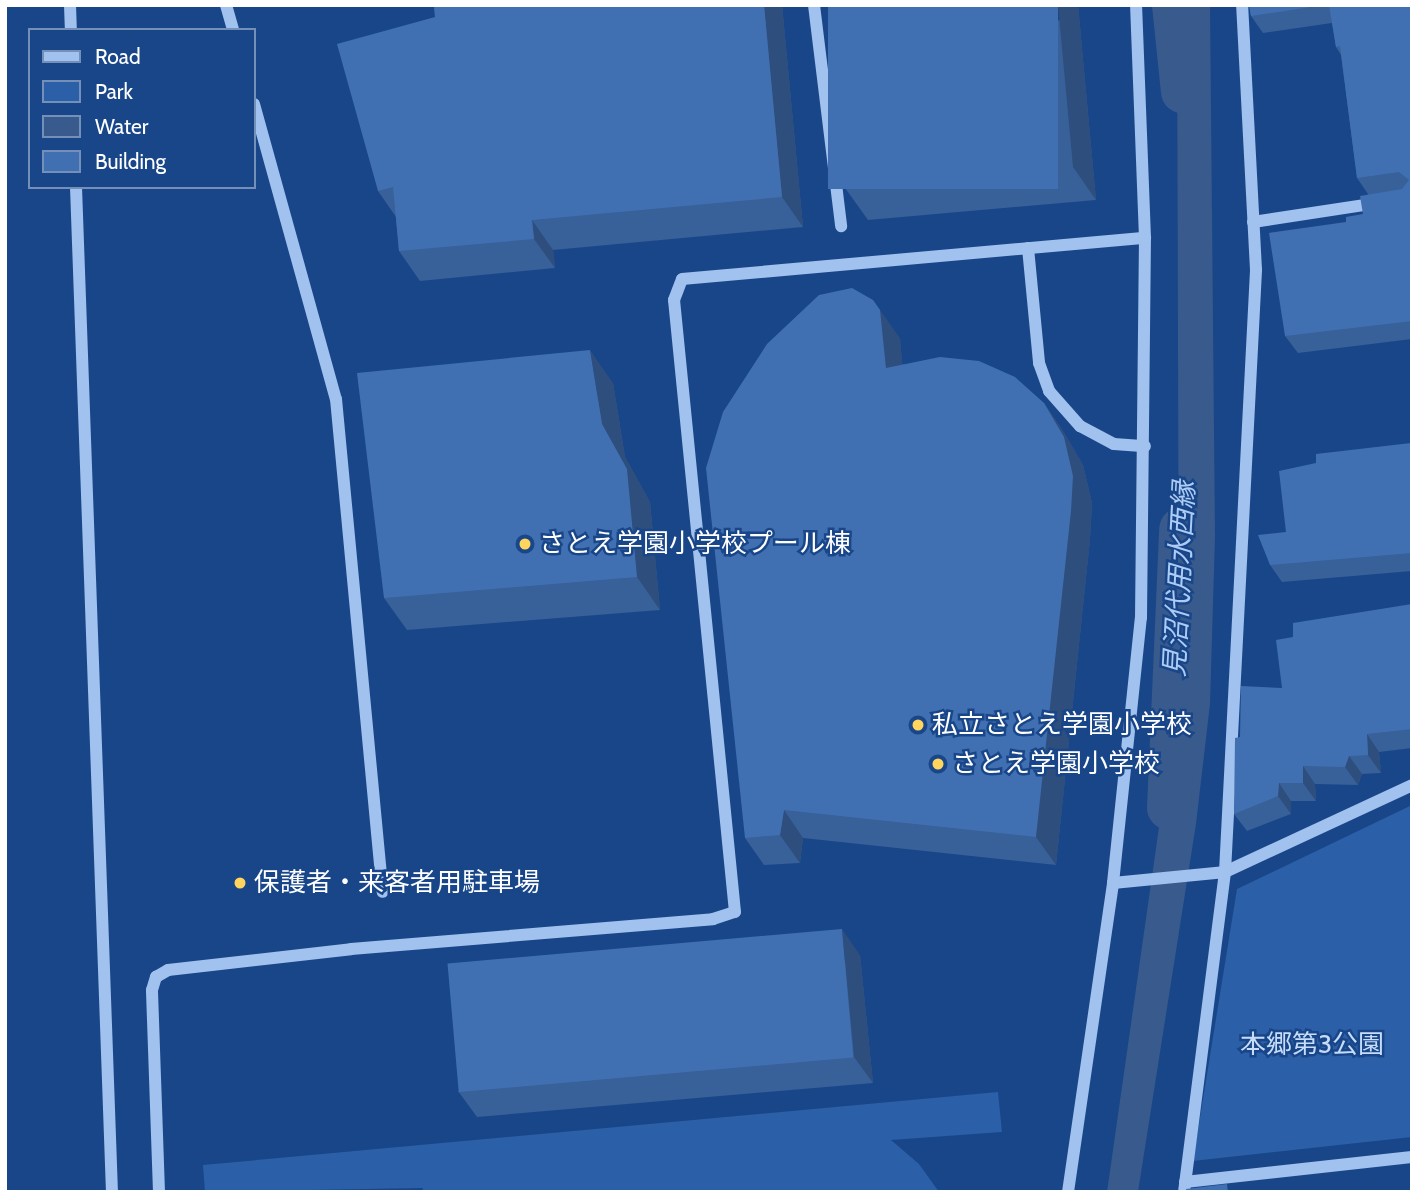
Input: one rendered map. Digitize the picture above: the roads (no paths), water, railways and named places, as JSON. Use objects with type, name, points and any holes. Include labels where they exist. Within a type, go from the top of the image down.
[{"type":"street","points":[[70,5],[71,28]]},
{"type":"street","points":[[226,5],[232,28]]},
{"type":"street","points":[[814,5],[841,226]]},
{"type":"street","points":[[1068,1192],[1113,883],[1141,618],[1145,446],[1145,238],[1136,5]]},
{"type":"street","points":[[1242,5],[1255,270],[1225,872],[1184,1187],[1412,1157]]},
{"type":"street","points":[[256,111],[336,399],[383,892]]},
{"type":"street","points":[[76,189],[112,1192]]},
{"type":"street","points":[[1253,222],[1385,202]]},
{"type":"street","points":[[159,1192],[152,990],[156,977],[168,970],[351,949],[713,919],[734,912],[674,300],[682,279],[1145,238]]},
{"type":"street","points":[[1028,248],[1039,363],[1049,391],[1080,426],[1114,444],[1145,446]]},
{"type":"street","points":[[1113,883],[1225,872],[1412,785]]},
{"type":"water","points":[[1177,5],[1210,5],[1215,536],[1210,704],[1196,824],[1138,1192],[1107,1192],[1179,687]]},
{"type":"waterway","name":"見沼代用水西縁","points":[[1174,5],[1183,92]]},
{"type":"waterway","name":"見沼代用水西縁","points":[[1169,808],[1181,529]]},
{"type":"place","name":"さとえ学園小学校プール棟","points":[[525,544]]},
{"type":"place","name":"私立さとえ学園小学校","points":[[918,725]]},
{"type":"place","name":"さとえ学園小学校","points":[[938,764]]},
{"type":"place","name":"保護者・来客者用駐車場","points":[[240,883]]},
{"type":"park label","name":"本郷第3公園","points":[[1312,1045]]}]
